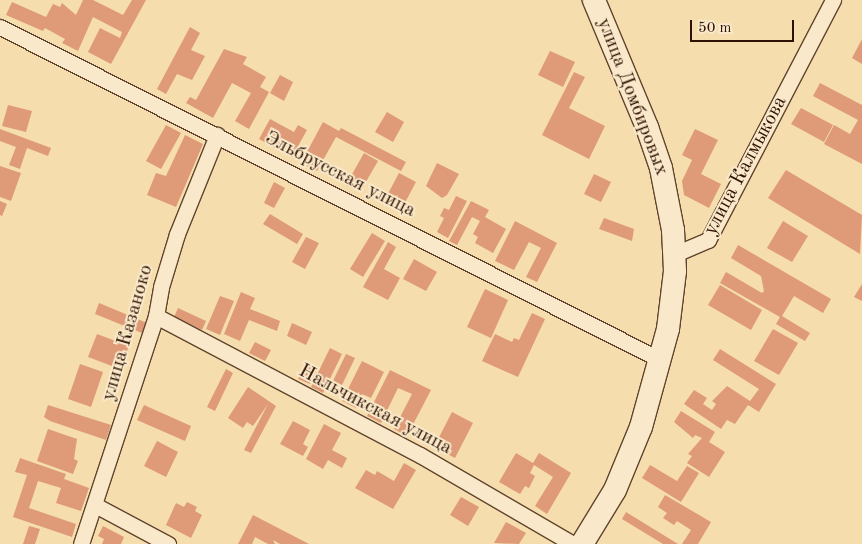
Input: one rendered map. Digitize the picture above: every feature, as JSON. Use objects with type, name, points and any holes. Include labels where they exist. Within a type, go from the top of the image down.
[{"type":"street","name":"улица Домбировых","points":[[594,0],[661,168],[670,203],[675,254]]},
{"type":"street","name":"улица Калмыкова","points":[[675,254],[708,240],[833,0]]},
{"type":"street","name":"Эльбрусская улица","points":[[0,27],[661,360]]},
{"type":"street","name":"улица Казаноко","points":[[82,544],[156,316],[161,287],[177,234],[217,135]]},
{"type":"street","points":[[582,544],[624,470],[661,360],[672,306],[675,254]]},
{"type":"street","name":"Нальчикская улица","points":[[156,316],[420,455],[573,544]]},
{"type":"street","points":[[95,505],[168,544]]},
{"type":"building","points":[[83,0],[93,0],[123,15],[132,0],[146,0],[111,64],[88,52],[100,28],[120,38],[122,32],[93,17],[78,51],[62,43],[65,39],[45,28],[43,31],[6,15],[12,2],[46,17],[53,4],[60,7],[62,3],[76,15]]},
{"type":"building","points":[[190,27],[200,33],[191,50],[205,56],[192,80],[177,74],[166,94],[157,89]]},
{"type":"building","points":[[862,39],[862,64],[852,58]]},
{"type":"building","points":[[224,49],[247,57],[243,64],[266,77],[260,87],[269,92],[249,129],[235,121],[251,93],[232,83],[213,118],[186,103],[190,97],[196,100]]},
{"type":"building","points":[[550,51],[575,62],[563,87],[538,75]]},
{"type":"building","points":[[574,72],[585,77],[569,108],[605,126],[589,159],[542,135]]},
{"type":"building","points":[[280,75],[293,82],[284,101],[270,93]]},
{"type":"building","points":[[820,83],[862,105],[862,164],[824,144],[834,125],[850,134],[858,120],[813,96]]},
{"type":"building","points":[[8,105],[32,111],[26,132],[2,126]]},
{"type":"building","points":[[801,108],[833,125],[824,142],[791,124]]},
{"type":"building","points":[[387,112],[404,122],[393,142],[375,132]]},
{"type":"building","points":[[270,119],[294,132],[298,125],[307,130],[292,157],[259,139]]},
{"type":"building","points":[[323,122],[339,131],[341,128],[406,162],[401,171],[336,137],[317,171],[301,163]]},
{"type":"building","points":[[166,125],[181,133],[161,169],[146,161]]},
{"type":"building","points":[[0,129],[51,148],[48,156],[27,148],[20,169],[9,165],[16,147],[0,141]]},
{"type":"building","points":[[695,129],[718,140],[701,174],[721,184],[709,208],[684,195],[682,181],[692,160],[682,155]]},
{"type":"building","points":[[185,135],[203,144],[176,207],[147,195],[156,173],[166,176]]},
{"type":"building","points":[[364,153],[378,161],[360,192],[346,185]]},
{"type":"building","points":[[437,163],[459,174],[447,195],[442,198],[426,186]]},
{"type":"building","points":[[0,166],[21,173],[11,201],[0,197]]},
{"type":"building","points":[[786,170],[862,215],[860,254],[768,198]]},
{"type":"building","points":[[399,173],[416,182],[400,212],[383,203]]},
{"type":"building","points":[[594,174],[611,182],[601,202],[584,194]]},
{"type":"building","points":[[274,182],[285,188],[274,208],[264,203]]},
{"type":"building","points":[[456,196],[467,201],[448,238],[437,232],[444,218],[440,216],[444,208],[449,210]]},
{"type":"building","points":[[0,201],[7,204],[2,216],[0,215]]},
{"type":"building","points":[[471,201],[489,210],[485,217],[506,229],[493,253],[475,243],[478,237],[473,234],[480,221],[472,217],[457,245],[449,241]]},
{"type":"building","points":[[270,214],[303,234],[297,244],[263,224]]},
{"type":"building","points":[[604,218],[634,229],[632,241],[599,229]]},
{"type":"building","points":[[515,221],[557,243],[537,282],[526,277],[541,248],[529,242],[514,270],[495,261]]},
{"type":"building","points":[[783,221],[808,236],[792,262],[767,248]]},
{"type":"building","points":[[372,233],[385,241],[363,277],[350,269]]},
{"type":"building","points":[[306,237],[319,243],[305,269],[292,262]]},
{"type":"building","points":[[388,242],[396,247],[384,269],[400,278],[388,300],[363,287]]},
{"type":"building","points":[[738,245],[831,299],[823,313],[794,296],[782,316],[810,333],[805,341],[776,324],[780,317],[720,283],[726,272],[762,293],[764,291],[761,276],[731,258]]},
{"type":"building","points":[[414,259],[437,272],[426,291],[403,279]]},
{"type":"building","points":[[862,284],[862,301],[854,297]]},
{"type":"building","points":[[720,285],[762,310],[751,330],[708,305]]},
{"type":"building","points":[[485,289],[508,300],[491,338],[467,327]]},
{"type":"building","points":[[241,292],[255,298],[250,309],[280,321],[277,331],[249,320],[240,341],[224,334]]},
{"type":"building","points":[[220,296],[234,301],[220,335],[206,329]]},
{"type":"building","points":[[99,303],[147,323],[142,333],[95,314]]},
{"type":"building","points":[[178,308],[206,321],[202,330],[174,317]]},
{"type":"building","points":[[532,313],[545,319],[518,377],[482,361],[495,334],[512,342],[514,338],[519,340]]},
{"type":"building","points":[[292,323],[312,332],[306,345],[287,336]]},
{"type":"building","points":[[773,329],[798,343],[779,375],[754,361]]},
{"type":"building","points":[[97,334],[129,346],[120,369],[88,357]]},
{"type":"building","points":[[255,342],[271,350],[265,361],[249,353]]},
{"type":"building","points":[[330,348],[342,354],[323,393],[311,387]]},
{"type":"building","points":[[720,349],[776,384],[759,412],[748,405],[735,424],[727,420],[721,429],[684,404],[694,390],[707,398],[703,404],[712,410],[716,404],[712,401],[727,386],[750,401],[759,389],[713,360]]},
{"type":"building","points":[[346,354],[355,358],[341,387],[332,383]]},
{"type":"building","points":[[362,361],[384,372],[371,398],[362,394],[356,408],[342,401]]},
{"type":"building","points":[[307,362],[318,367],[310,384],[298,379]]},
{"type":"building","points":[[80,364],[103,372],[91,407],[68,399]]},
{"type":"building","points":[[226,369],[233,373],[215,411],[207,407]]},
{"type":"building","points":[[390,370],[431,390],[407,436],[394,429],[412,394],[398,388],[381,423],[367,416]]},
{"type":"building","points":[[248,387],[276,406],[251,453],[244,450],[268,404],[253,426],[247,422],[243,428],[228,418]]},
{"type":"building","points":[[48,405],[111,425],[106,440],[50,421],[44,417]]},
{"type":"building","points":[[144,405],[191,426],[185,441],[137,420]]},
{"type":"building","points":[[681,411],[715,432],[709,442],[725,452],[709,477],[687,463],[692,456],[688,454],[702,438],[695,435],[693,438],[674,422]]},
{"type":"building","points":[[452,412],[473,423],[455,458],[434,447]]},
{"type":"building","points":[[293,421],[310,430],[303,444],[308,447],[303,456],[280,444]]},
{"type":"building","points":[[324,424],[341,433],[332,450],[347,458],[342,468],[328,460],[323,469],[306,459]]},
{"type":"building","points":[[48,429],[77,439],[74,459],[78,461],[73,474],[37,461]]},
{"type":"building","points":[[157,441],[178,452],[166,477],[144,466]]},
{"type":"building","points":[[516,453],[533,463],[539,453],[571,473],[547,514],[535,506],[553,477],[534,465],[530,473],[535,476],[529,488],[525,486],[520,494],[499,482]]},
{"type":"building","points":[[20,458],[66,474],[64,479],[89,488],[81,511],[56,503],[61,488],[38,481],[29,508],[76,524],[72,537],[13,517],[27,475],[15,472]]},
{"type":"building","points":[[404,463],[416,470],[393,509],[355,488],[366,470],[375,475],[377,471],[394,481]]},
{"type":"building","points":[[650,465],[677,481],[687,466],[699,473],[681,502],[642,478]]},
{"type":"building","points":[[665,495],[711,522],[698,544],[682,544],[691,530],[677,521],[674,525],[663,518],[667,513],[658,507]]},
{"type":"building","points":[[461,497],[479,507],[468,526],[450,515]]},
{"type":"building","points":[[187,502],[197,507],[195,511],[202,515],[191,538],[166,525],[176,503],[184,507]]},
{"type":"building","points":[[626,512],[678,544],[663,544],[622,519]]},
{"type":"building","points":[[253,515],[309,544],[280,544],[273,540],[275,544],[268,544],[255,537],[252,544],[238,544]]},
{"type":"building","points":[[506,522],[526,533],[519,544],[494,543]]},
{"type":"building","points":[[29,526],[40,529],[35,544],[23,544]]},
{"type":"building","points":[[103,526],[124,537],[121,544],[102,544],[104,539],[98,536]]}]
